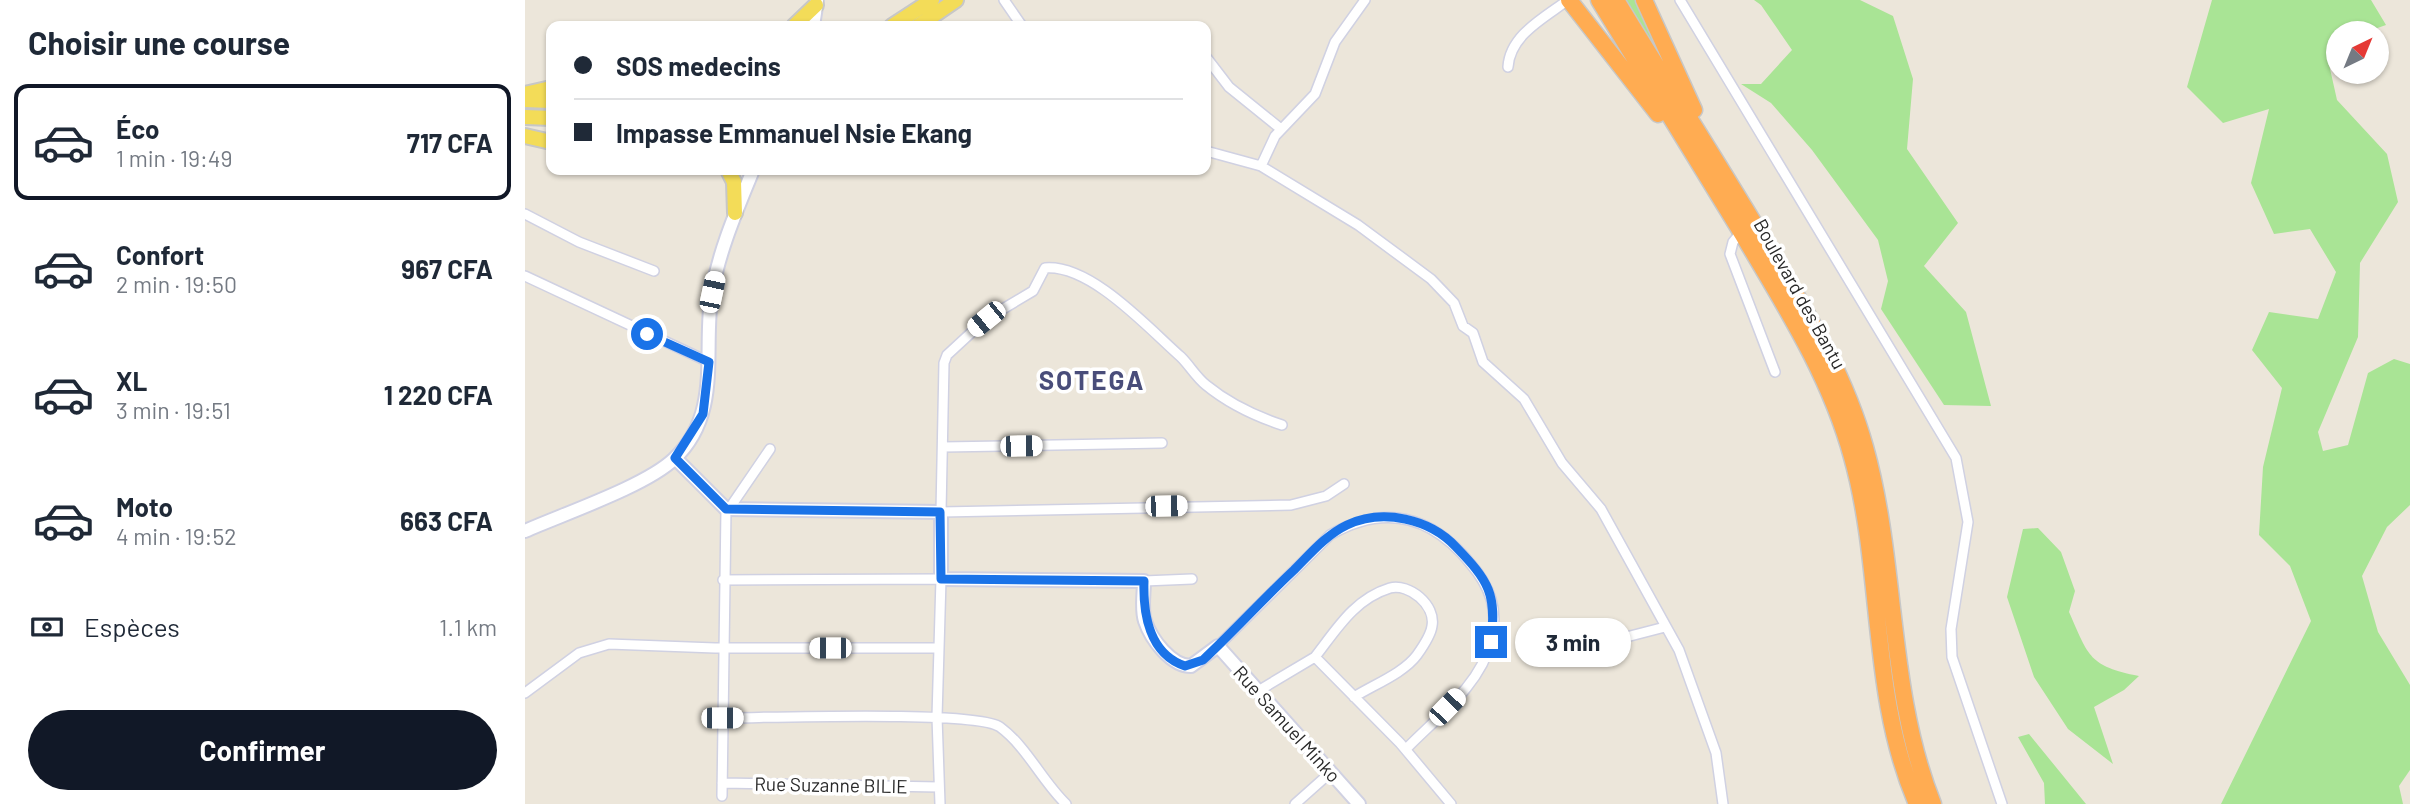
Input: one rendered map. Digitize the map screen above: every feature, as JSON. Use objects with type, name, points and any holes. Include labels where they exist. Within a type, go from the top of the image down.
[{"type":"highway","points":[[1568,0],[1618,59],[1723,202]]},
{"type":"highway","name":"Boulevard des Bantu","points":[[1599,0],[1741,232],[1819,368],[1852,457],[1868,537],[1885,688],[1907,758],[1933,804]]},
{"type":"highway","name":"Boulevard des Bantu","points":[[1616,0],[1758,229],[1831,356],[1866,448],[1882,530],[1907,758]]},
{"type":"highway","points":[[1644,0],[1690,102],[1758,229]]},
{"type":"highway","points":[[1907,758],[1915,804]]},
{"type":"highway","points":[[1907,758],[1938,804]]},
{"type":"main road","points":[[900,21],[932,0]]},
{"type":"main road","points":[[925,21],[956,0]]},
{"type":"main road","points":[[799,21],[816,2]]},
{"type":"main road","points":[[525,94],[546,89]]},
{"type":"main road","points":[[525,100],[546,101]]},
{"type":"main road","points":[[525,117],[546,118]]},
{"type":"main road","points":[[525,136],[546,141]]},
{"type":"main road","points":[[730,175],[734,182],[736,213]]},
{"type":"street","points":[[1005,0],[1019,21]]},
{"type":"street","points":[[1261,166],[1269,144],[1315,94],[1335,42],[1365,0]]},
{"type":"street","points":[[1508,67],[1509,53],[1516,42],[1568,0]]},
{"type":"street","points":[[1680,0],[1756,128],[1809,209],[1956,458],[1968,522],[1951,629],[1952,657],[2002,804]]},
{"type":"street","points":[[814,21],[816,2]]},
{"type":"street","points":[[1211,64],[1229,87],[1281,129]]},
{"type":"street","points":[[1211,152],[1261,166],[1359,225],[1443,289],[1458,310],[1463,326],[1473,333],[1483,362],[1524,399],[1562,463],[1601,509],[1679,650],[1704,712],[1716,752],[1724,804]]},
{"type":"street","points":[[525,531],[635,483],[675,458],[703,414],[709,362],[712,292],[722,247],[751,175]]},
{"type":"street","points":[[525,214],[591,247],[654,271]]},
{"type":"street","points":[[1741,232],[1733,242],[1730,254],[1775,372]]},
{"type":"street","points":[[940,804],[937,718],[944,579],[940,512],[944,363],[947,355],[986,319],[1033,291],[1045,268],[1066,269],[1082,276],[1151,330],[1205,385],[1228,401],[1282,425]]},
{"type":"street","points":[[525,276],[709,362]]},
{"type":"street","points":[[943,447],[1162,443]]},
{"type":"street","points":[[722,796],[721,648],[727,509],[770,449]]},
{"type":"street","points":[[675,458],[727,509],[940,512],[1291,505],[1326,496],[1344,484]]},
{"type":"street","points":[[1144,581],[1145,621],[1168,656],[1179,664],[1191,666],[1218,646],[1329,536],[1349,524],[1389,517],[1430,526],[1446,536],[1484,579],[1493,599],[1493,630],[1481,665],[1466,688],[1406,749]]},
{"type":"street","points":[[723,580],[1192,579]]},
{"type":"street","points":[[1258,691],[1315,657],[1342,619],[1365,600],[1392,587],[1415,592],[1430,610],[1432,626],[1416,657],[1354,697]]},
{"type":"street","points":[[1564,645],[1571,650],[1580,649],[1665,628]]},
{"type":"street","points":[[525,692],[563,662],[594,646],[627,644],[721,648],[939,648]]},
{"type":"street","name":"Rue Samuel Minko","points":[[1218,646],[1359,804]]},
{"type":"street","points":[[1315,657],[1406,749],[1451,804]]},
{"type":"street","points":[[722,718],[937,718],[971,719],[997,725],[1066,804]]},
{"type":"street","points":[[1295,804],[1331,772]]},
{"type":"street","name":"Rue Suzanne BILIE","points":[[722,783],[940,787]]},
{"type":"green space","points":[[1626,0],[1638,0],[1682,94]]},
{"type":"green space","points":[[1754,0],[1860,0],[1893,16],[1913,79],[1907,149],[1958,223],[1924,266],[1966,312],[1991,406],[1944,405],[1881,309],[1888,281],[1878,240],[1812,150],[1771,103],[1741,84],[1761,84],[1792,50],[1761,5]]},
{"type":"green space","points":[[2212,0],[2371,0],[2384,21],[2326,21],[2326,84],[2333,84],[2337,100],[2387,154],[2398,202],[2360,263],[2358,337],[2318,432],[2323,451],[2348,445],[2368,373],[2394,359],[2410,364],[2410,505],[2387,527],[2362,576],[2378,632],[2410,685],[2410,770],[2399,786],[2403,804],[2221,804],[2311,621],[2290,566],[2259,535],[2263,467],[2282,388],[2252,350],[2269,312],[2318,319],[2336,272],[2310,229],[2274,234],[2251,183],[2269,109],[2223,123],[2187,87]]},
{"type":"green space","points":[[2038,528],[2061,552],[2075,591],[2069,612],[2087,649],[2100,663],[2139,676],[2124,690],[2094,707],[2113,764],[2068,729],[2034,677],[2007,597],[2023,529]]},
{"type":"green space","points":[[2029,734],[2086,804],[2045,804],[2044,783],[2018,737]]},
{"type":"district","name":"SOTEGA","points":[[1092,381]]},
{"type":"route","points":[[647,334],[709,362],[709,384],[703,414],[692,436],[675,458],[714,500],[726,509],[940,512],[941,579],[1144,581],[1143,614],[1148,628],[1168,656],[1185,666],[1203,660],[1329,536],[1349,524],[1363,520],[1389,517],[1411,520],[1430,526],[1446,536],[1484,579],[1493,599],[1491,642]]}]
